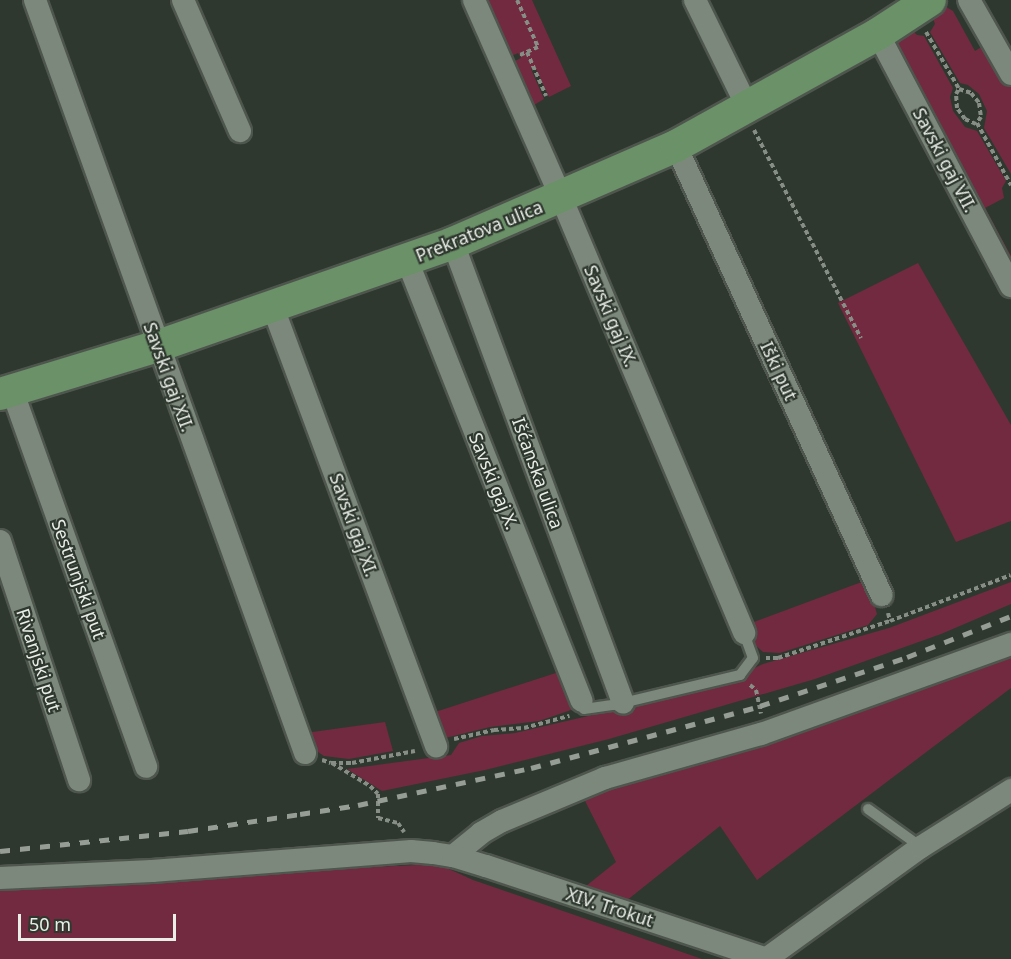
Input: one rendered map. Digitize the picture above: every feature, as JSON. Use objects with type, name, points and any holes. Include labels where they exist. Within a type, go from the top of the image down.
[{"type":"street","name":"Savski gaj XII.","points":[[35,0],[305,753]]},
{"type":"street","points":[[183,0],[240,131]]},
{"type":"street","name":"Savski gaj IX.","points":[[474,0],[561,197],[744,633]]},
{"type":"street","points":[[695,0],[745,108]]},
{"type":"street","points":[[969,0],[1011,74]]},
{"type":"street","name":"Prekratova ulica","points":[[6,392],[158,346],[453,243],[676,146],[878,34],[925,11]]},
{"type":"street","name":"Savski gaj VII.","points":[[878,34],[1011,286]]},
{"type":"street","name":"Iški put","points":[[676,146],[882,595]]},
{"type":"street","name":"Išćanska ulica","points":[[453,243],[623,703]]},
{"type":"street","name":"Savski gaj X.","points":[[407,260],[583,705]]},
{"type":"street","name":"Savski gaj XI.","points":[[272,305],[436,746]]},
{"type":"street","name":"Sestrunjski put","points":[[6,392],[146,767]]},
{"type":"street","name":"Rivanjski put","points":[[0,541],[79,780]]},
{"type":"street","points":[[453,856],[481,833],[502,821],[605,778],[766,732],[1011,644]]},
{"type":"street","name":"XIV. Trokut","points":[[0,878],[152,871],[411,851],[453,856],[767,959],[921,847],[1011,790]]},
{"type":"lane","points":[[583,705],[623,703],[740,675],[750,665],[753,658],[744,633]]},
{"type":"lane","points":[[868,809],[921,847]]},
{"type":"path","points":[[502,63],[538,47],[517,0]]},
{"type":"path","points":[[925,11],[959,89],[971,93],[979,104],[981,117],[977,123]]},
{"type":"path","points":[[527,52],[546,96]]},
{"type":"path","points":[[959,89],[956,94],[957,108],[964,119],[973,124],[977,123]]},
{"type":"path","points":[[745,108],[861,338]]},
{"type":"path","points":[[977,123],[1011,185]]},
{"type":"path","points":[[753,658],[778,658],[890,621],[1011,575]]},
{"type":"path","points":[[882,595],[890,621]]},
{"type":"path","points":[[740,675],[744,683],[756,690],[766,732]]},
{"type":"path","points":[[331,763],[352,763],[436,746],[494,730],[524,728],[549,722],[583,705]]},
{"type":"path","points":[[305,753],[331,763],[370,786],[378,794],[376,815],[381,819],[398,822],[411,851]]},
{"type":"shaded area","points":[[482,0],[532,0],[571,86],[549,97],[535,67],[531,69],[544,99],[534,105],[529,104],[509,64],[521,58],[518,53],[507,58]]},
{"type":"shaded area","points":[[946,7],[953,11],[975,51],[988,43],[1011,86],[1011,174],[984,128],[987,111],[979,94],[968,85],[960,83],[930,32],[935,24],[932,16]]},
{"type":"shaded area","points":[[911,29],[917,35],[924,36],[953,88],[950,97],[953,111],[965,127],[977,131],[1006,181],[1002,188],[1004,198],[985,208],[1011,256],[1011,265],[898,45],[897,38]]},
{"type":"shaded area","points":[[918,263],[1011,425],[1011,521],[956,542],[838,303]]},
{"type":"shaded area","points":[[867,580],[877,614],[868,625],[780,653],[763,652],[755,645],[746,625]]},
{"type":"shaded area","points":[[1011,582],[1011,604],[941,634],[815,679],[609,739],[485,770],[382,791],[347,769],[451,755],[459,743],[482,736],[515,733],[713,687],[763,664],[889,628]]},
{"type":"shaded area","points":[[1011,652],[1011,688],[757,880],[720,826],[621,905],[581,890],[616,862],[582,795]]},
{"type":"shaded area","points":[[562,671],[577,708],[539,721],[490,727],[441,739],[429,714]]},
{"type":"shaded area","points":[[385,722],[393,751],[349,759],[324,756],[312,748],[305,733]]},
{"type":"shaded area","points":[[438,864],[473,880],[702,959],[0,959],[0,885]]},
{"type":"railway","points":[[0,851],[188,831],[358,805],[531,768],[760,706],[907,657],[1011,616]]}]
